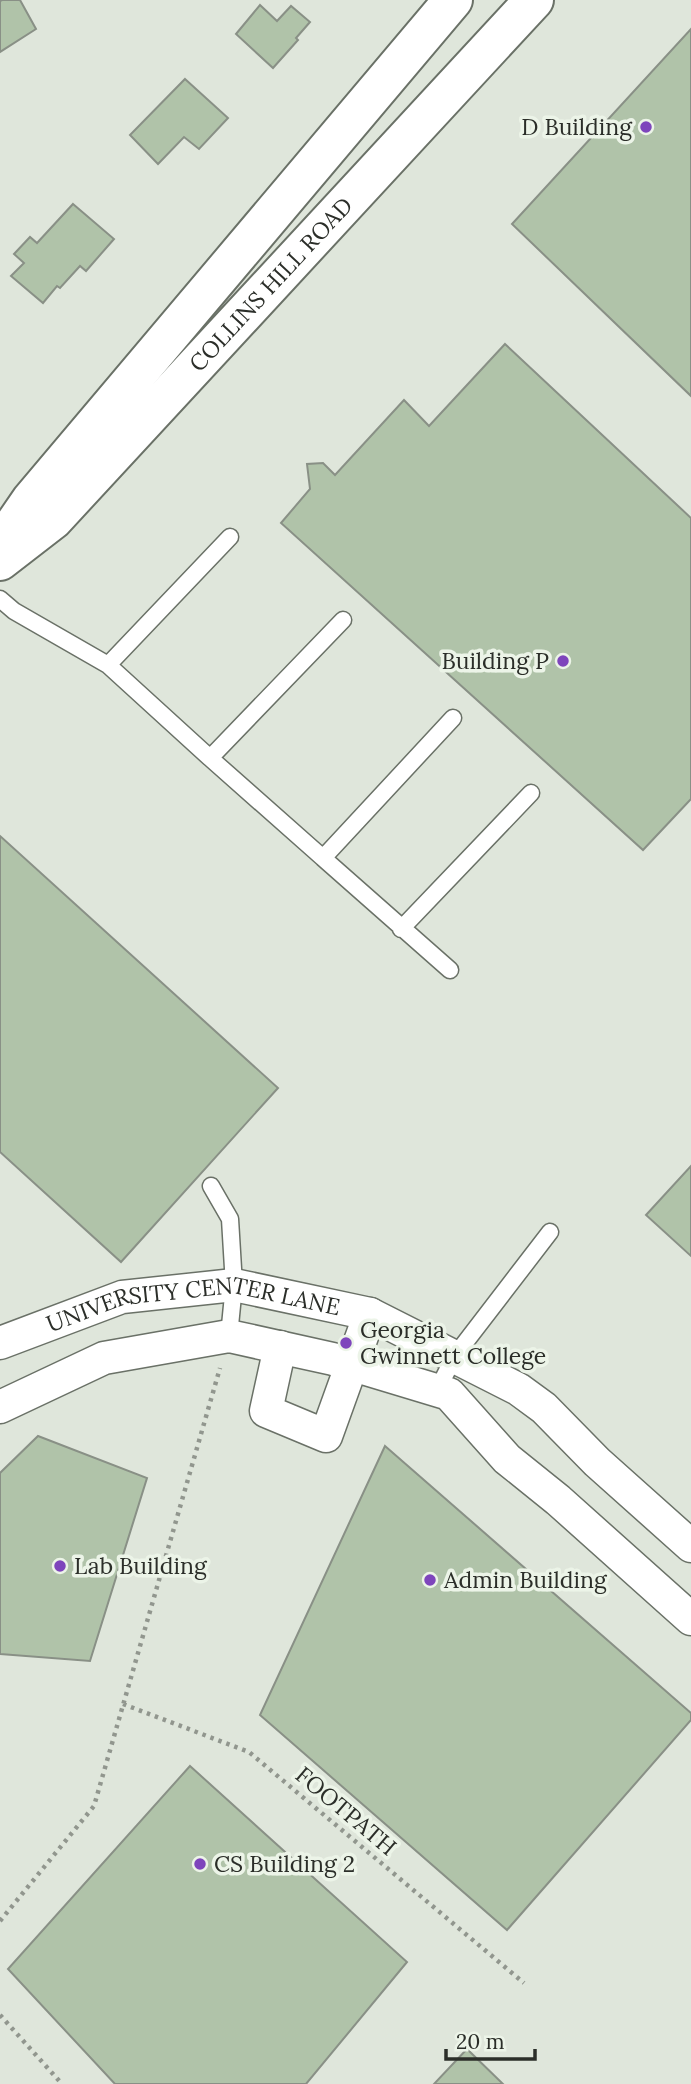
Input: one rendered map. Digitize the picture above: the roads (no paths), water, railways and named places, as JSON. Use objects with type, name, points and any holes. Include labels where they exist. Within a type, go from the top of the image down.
[{"type":"street","name":"COLLINS HILL ROAD","points":[[0,545],[31,500],[453,0]]},
{"type":"street","name":"COLLINS HILL ROAD","points":[[0,561],[53,520],[534,0]]},
{"type":"street","name":"UNIVERSITY CENTER LANE","points":[[0,1343],[122,1297],[234,1286],[370,1314],[518,1389],[544,1408],[597,1462],[691,1546]]},
{"type":"street","points":[[280,1347],[266,1411],[326,1436],[370,1314]]},
{"type":"street","name":"UNIVERSITY CENTER LANE","points":[[0,1408],[104,1358],[229,1336],[352,1365],[449,1394],[507,1459],[558,1500],[691,1619]]},
{"type":"lane","points":[[108,665],[230,537]]},
{"type":"lane","points":[[0,599],[14,611],[108,665],[450,970]]},
{"type":"lane","points":[[210,758],[343,620]]},
{"type":"lane","points":[[323,858],[453,718]]},
{"type":"lane","points":[[401,929],[531,793]]},
{"type":"lane","points":[[211,1186],[230,1219],[234,1286],[229,1336]]},
{"type":"lane","points":[[438,1391],[454,1357],[550,1232]]},
{"type":"place","name":"D Building","points":[[646,127]]},
{"type":"place","name":"Building P","points":[[563,661]]},
{"type":"place","name":"Georgia Gwinnett College","points":[[346,1343]]},
{"type":"place","name":"Lab Building","points":[[60,1566]]},
{"type":"place","name":"Admin Building","points":[[430,1580]]},
{"type":"place","name":"CS Building 2","points":[[200,1864]]}]
